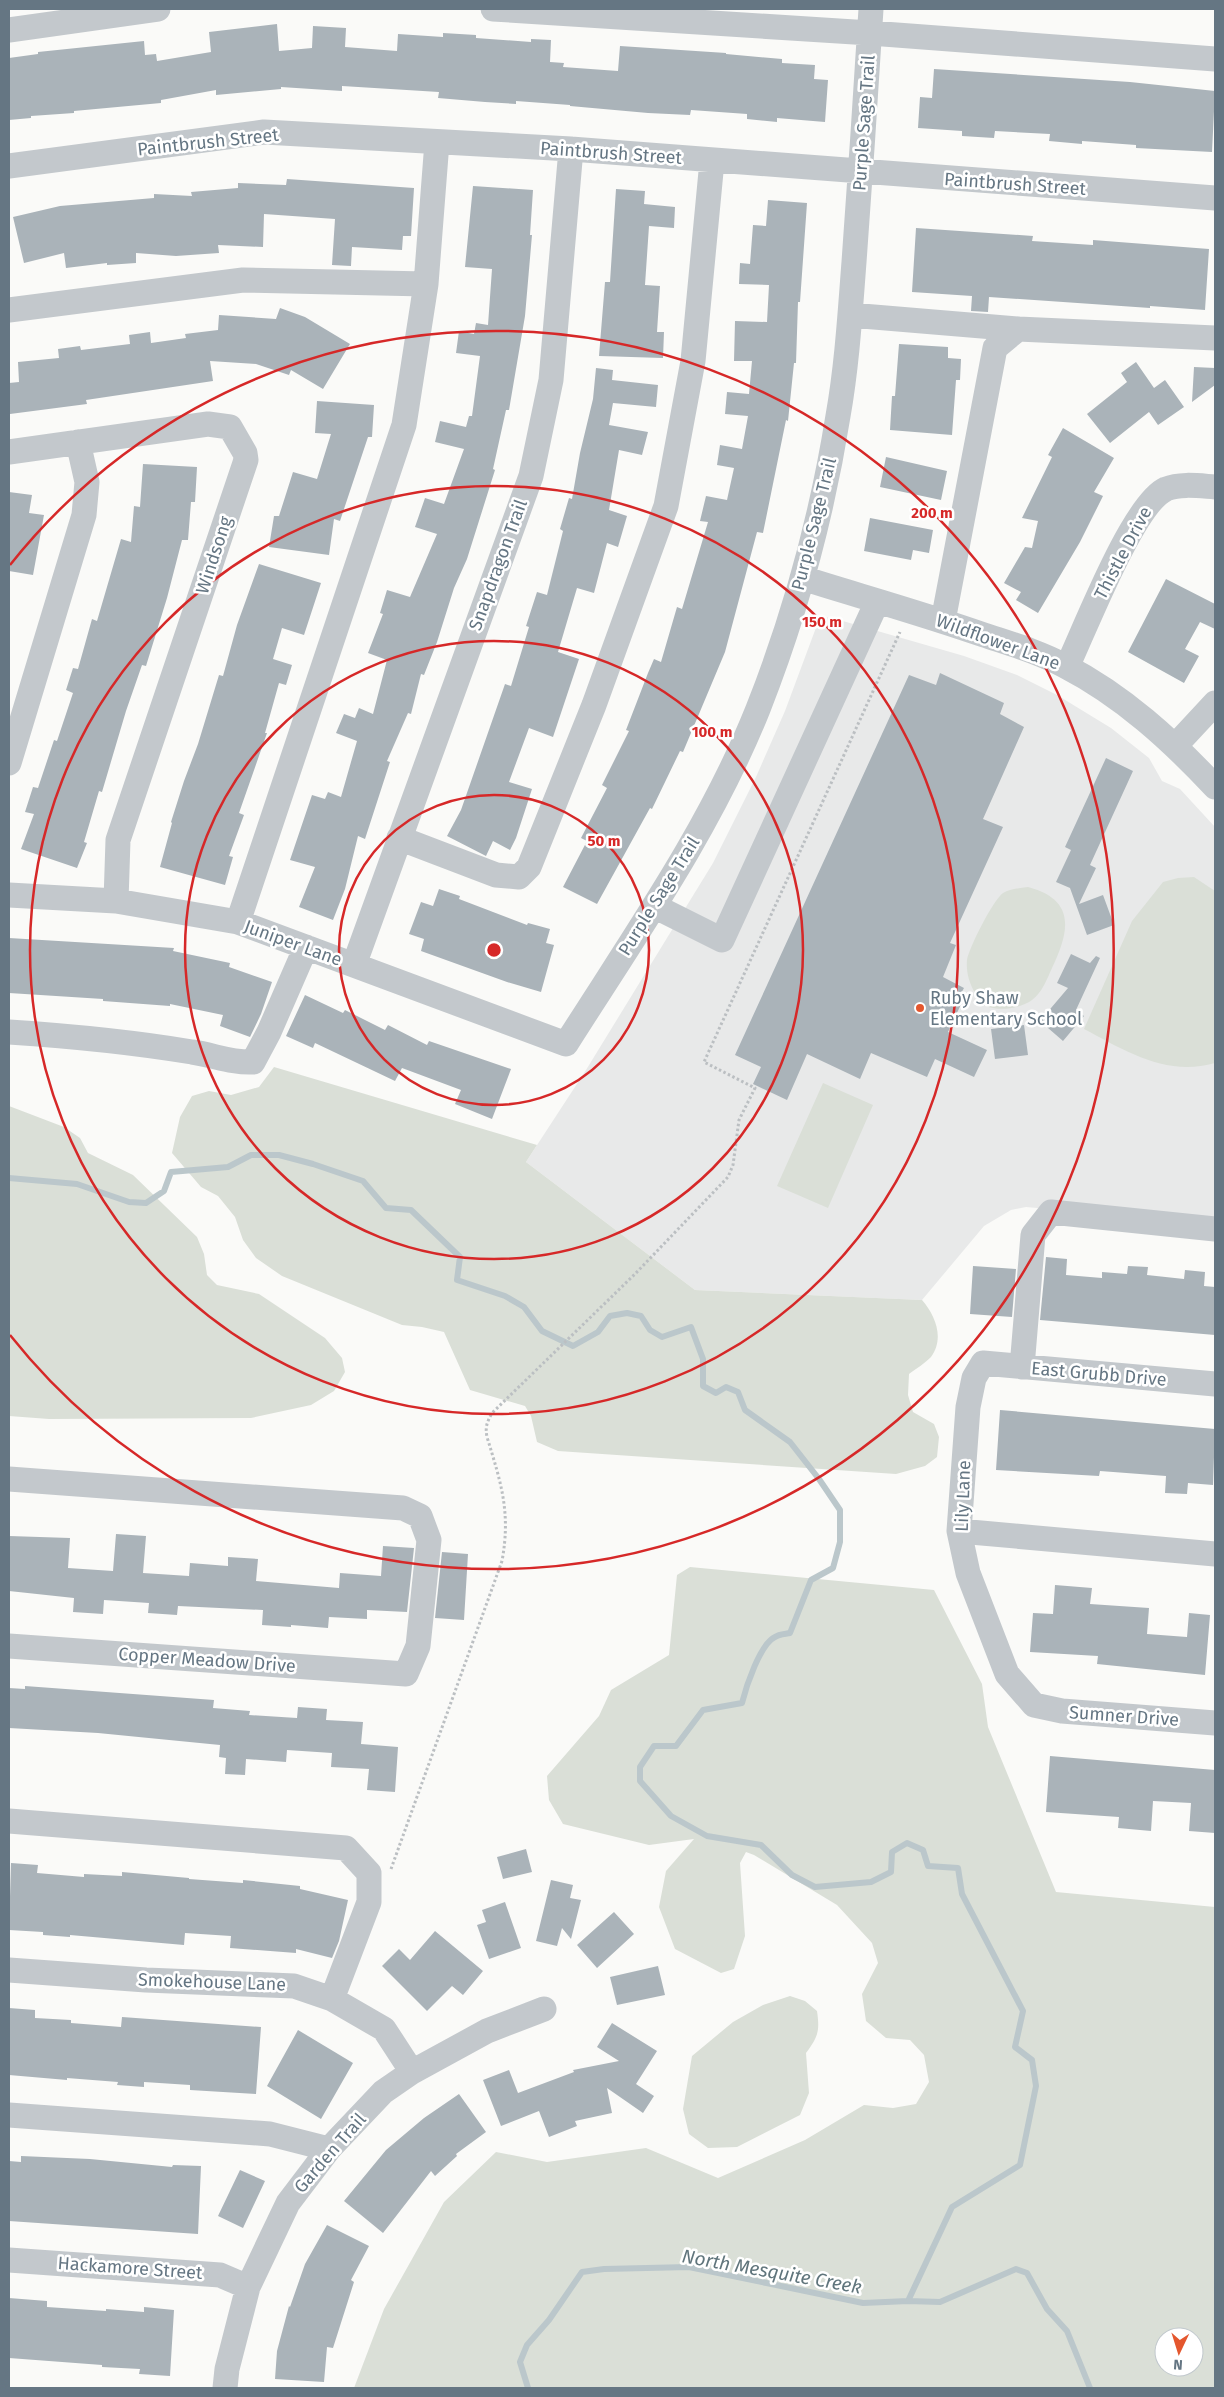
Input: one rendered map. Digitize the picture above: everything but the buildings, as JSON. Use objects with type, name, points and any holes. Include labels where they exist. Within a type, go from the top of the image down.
[{"type":"street","points":[[9,30],[158,9]]},
{"type":"street","points":[[493,9],[871,21],[1215,59]]},
{"type":"street","name":"Purple Sage Trail","points":[[566,1044],[654,906],[705,820],[757,711],[786,632],[826,483],[836,430],[850,315],[871,21]]},
{"type":"street","name":"Paintbrush Street","points":[[9,166],[264,132],[571,149],[1215,198]]},
{"type":"street","points":[[238,922],[404,425],[426,284],[437,142]]},
{"type":"street","name":"Snapdragon Trail","points":[[354,965],[531,476],[550,380],[571,149]]},
{"type":"street","points":[[399,838],[496,875],[519,877],[529,867],[594,705],[666,506],[693,361],[712,161]]},
{"type":"street","points":[[9,310],[243,280],[426,284]]},
{"type":"street","points":[[850,315],[1018,329],[1215,338]]},
{"type":"street","points":[[943,621],[995,348],[1018,329]]},
{"type":"street","name":"Windsong","points":[[9,452],[208,424],[230,427],[246,453],[246,460],[214,557],[118,840],[116,901]]},
{"type":"street","points":[[9,763],[84,515],[87,482],[78,442]]},
{"type":"street","name":"Thistle Drive","points":[[1067,667],[1127,538],[1150,501],[1167,489],[1189,485],[1215,487]]},
{"type":"street","name":"Wildflower Lane","points":[[802,578],[943,621],[1027,650],[1067,667],[1126,704],[1176,745],[1215,787]]},
{"type":"street","points":[[654,906],[722,940],[877,602]]},
{"type":"street","points":[[1176,745],[1215,703]]},
{"type":"street","name":"Juniper Lane","points":[[9,895],[116,901],[238,922],[566,1044]]},
{"type":"street","points":[[9,1032],[194,1052],[235,1063],[253,1062],[269,1032],[306,947]]},
{"type":"street","points":[[1022,1367],[1032,1235],[1051,1212],[1215,1229]]},
{"type":"street","name":"East Grubb Drive","points":[[984,1363],[1215,1384]]},
{"type":"street","name":"Lily Lane","points":[[984,1363],[974,1378],[968,1407],[959,1531],[968,1573],[1007,1674],[1034,1705]]},
{"type":"street","name":"Copper Meadow Drive","points":[[9,1479],[403,1508],[420,1516],[429,1540],[418,1646],[406,1674],[9,1646]]},
{"type":"street","points":[[959,1531],[1215,1554]]},
{"type":"street","name":"Sumner Drive","points":[[1034,1705],[1062,1711],[1215,1723]]},
{"type":"street","points":[[9,1821],[346,1848],[368,1873],[368,1902],[332,1999]]},
{"type":"street","name":"Smokehouse Lane","points":[[9,1970],[146,1980],[294,1986],[332,1999],[384,2029],[412,2072]]},
{"type":"street","name":"Garden Trail","points":[[225,2388],[248,2287],[288,2203],[330,2149],[383,2092],[412,2072],[487,2031],[544,2009]]},
{"type":"street","points":[[9,2115],[270,2134],[330,2149]]},
{"type":"street","name":"Hackamore Street","points":[[9,2260],[220,2275],[248,2287]]},
{"type":"path","points":[[390,1872],[502,1561],[506,1525],[505,1496],[485,1428],[492,1413],[635,1274],[720,1187],[733,1165],[740,1120],[755,1088],[704,1062],[900,632]]},
{"type":"shaded area","name":"Ruby Shaw Elementary School","points":[[829,617],[964,656],[1017,675],[1057,695],[1111,728],[1149,758],[1162,781],[1180,789],[1215,827],[1215,1224],[1026,1207],[1011,1210],[984,1226],[922,1300],[695,1290],[526,1162],[586,1070],[713,863],[756,777],[785,711],[817,625],[822,619]]},
{"type":"shaded area","points":[[1194,877],[1215,891],[1215,1063],[1180,1067],[1147,1060],[1115,1046],[1084,1029],[1132,921],[1163,882],[1178,878]]},
{"type":"shaded area","points":[[1028,887],[1044,893],[1055,900],[1062,909],[1065,919],[1065,930],[1058,955],[1041,990],[1032,1000],[1021,1006],[1007,1009],[986,1006],[978,1000],[968,973],[967,960],[972,945],[999,897],[1003,893]]},
{"type":"shaded area","points":[[274,1067],[537,1145],[526,1162],[695,1290],[922,1300],[931,1313],[937,1327],[937,1342],[931,1357],[909,1374],[908,1395],[913,1412],[934,1424],[939,1437],[937,1457],[925,1466],[896,1474],[558,1451],[537,1442],[531,1416],[525,1406],[470,1390],[444,1332],[402,1325],[282,1276],[256,1258],[243,1240],[235,1217],[218,1196],[201,1187],[172,1153],[180,1117],[192,1096],[209,1091],[231,1095],[259,1087]]},
{"type":"shaded area","points":[[823,1083],[873,1105],[828,1208],[777,1186]]},
{"type":"shaded area","points":[[9,1106],[64,1127],[80,1138],[88,1153],[133,1175],[197,1237],[204,1254],[207,1275],[217,1285],[259,1294],[325,1338],[342,1358],[345,1372],[334,1391],[311,1405],[251,1418],[49,1419],[9,1416]]},
{"type":"shaded area","points":[[690,1567],[934,1590],[982,1684],[988,1727],[1056,1892],[1215,1907],[1215,2388],[354,2388],[384,2309],[444,2202],[496,2152],[547,2162],[646,2148],[718,2178],[805,2140],[864,2105],[893,2108],[916,2104],[929,2082],[924,2055],[910,2040],[886,2038],[866,2021],[862,1994],[878,1963],[872,1943],[837,1905],[746,1852],[740,1863],[745,1936],[734,1969],[721,1973],[675,1949],[659,1907],[666,1871],[694,1839],[649,1845],[563,1824],[549,1800],[547,1776],[599,1716],[611,1690],[669,1655],[677,1575]]},
{"type":"shaded area","points":[[790,1996],[805,2001],[817,2011],[818,2018],[817,2034],[806,2053],[809,2093],[800,2115],[737,2147],[708,2148],[689,2134],[683,2109],[692,2056],[733,2022],[763,2005]]},
{"type":"waterway","name":"North Mesquite Creek","points":[[9,1178],[77,1184],[129,1202],[146,1203],[164,1191],[171,1172],[228,1167],[251,1155],[279,1155],[363,1181],[386,1208],[411,1210],[460,1257],[457,1280],[505,1296],[524,1307],[542,1331],[573,1346],[598,1332],[610,1316],[627,1313],[641,1316],[650,1330],[662,1337],[691,1327],[703,1359],[703,1386],[716,1393],[726,1387],[738,1392],[745,1410],[790,1442],[840,1510],[840,1542],[833,1568],[811,1580],[790,1633],[777,1636],[769,1641],[764,1648],[754,1667],[742,1703],[703,1710],[676,1746],[654,1746],[640,1767],[640,1781],[671,1816],[707,1836],[761,1845],[792,1875],[815,1887],[871,1882],[891,1872],[892,1852],[907,1843],[923,1850],[928,1866],[958,1868],[962,1894],[1023,2011],[1015,2047],[1032,2060],[1036,2086],[1020,2165],[952,2207],[908,2301],[863,2303],[689,2267],[604,2269],[582,2272],[549,2320],[527,2345],[520,2362],[528,2388]]},
{"type":"waterway","points":[[908,2301],[940,2302],[1016,2269],[1027,2273],[1047,2309],[1067,2331],[1090,2388]]},
{"type":"place","name":"Ruby Shaw Elementary School","points":[[920,1008]]}]
